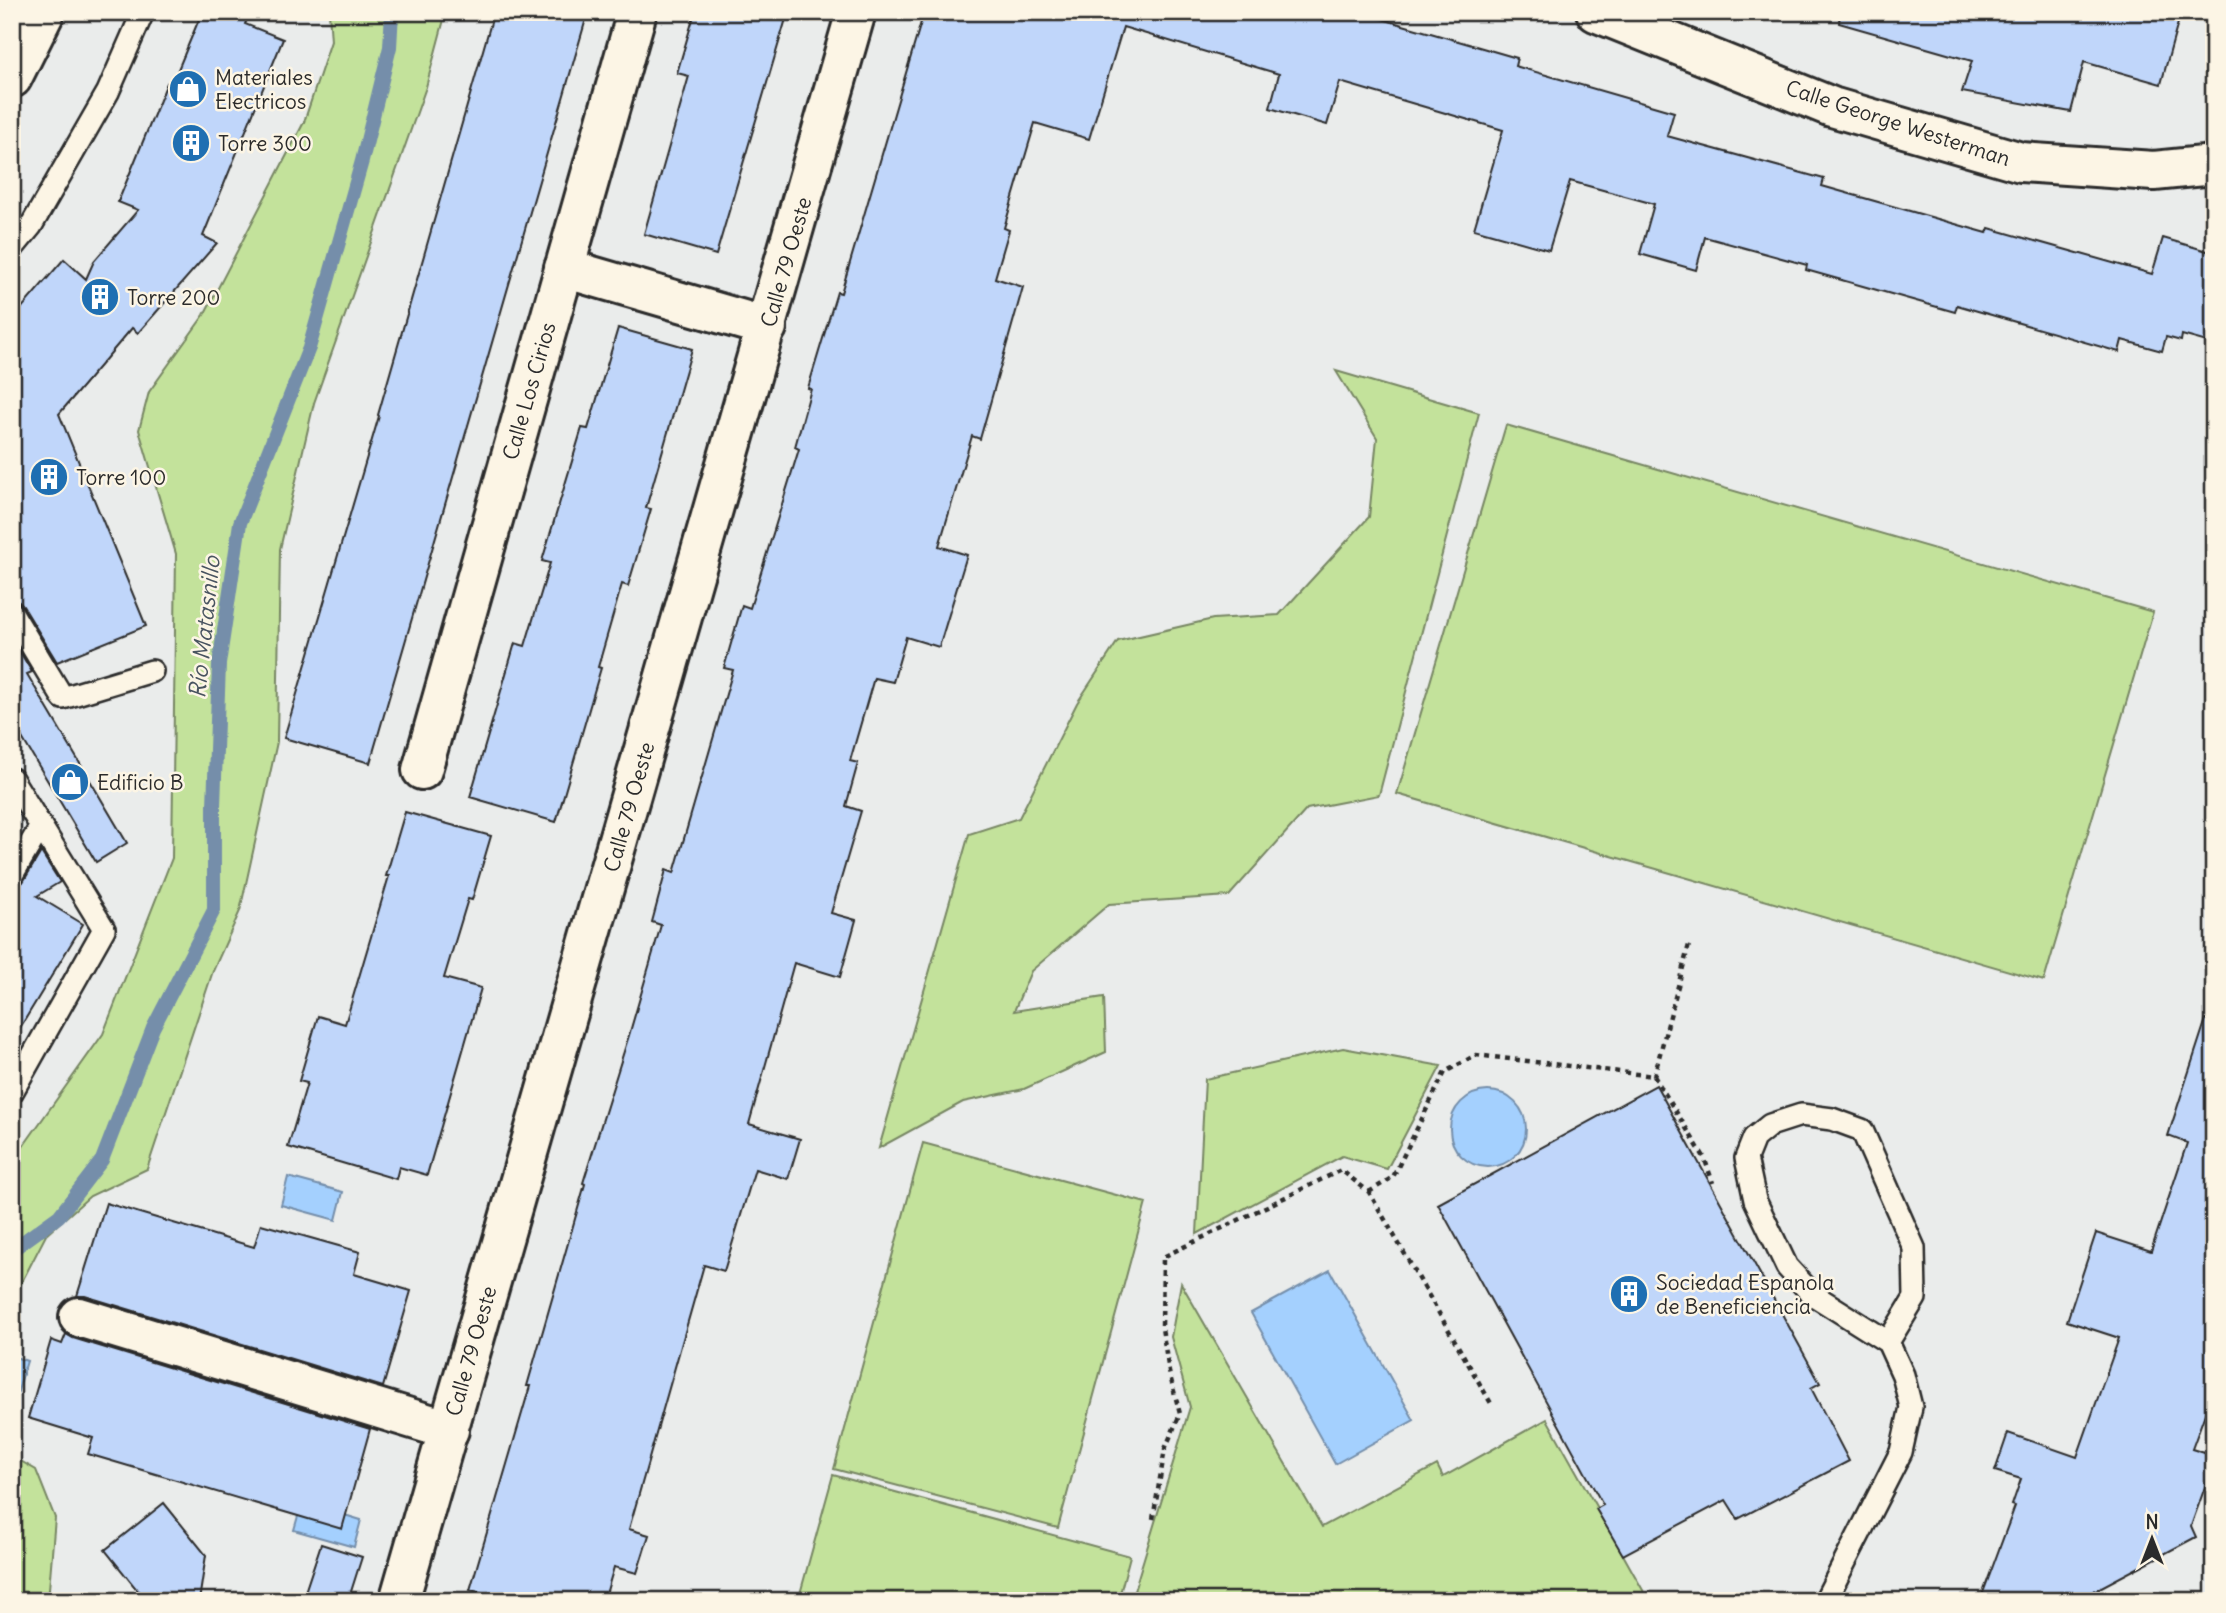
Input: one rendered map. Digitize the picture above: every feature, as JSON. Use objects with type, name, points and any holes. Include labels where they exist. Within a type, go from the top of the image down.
[{"type":"street","points":[[12,78],[45,12]]},
{"type":"street","name":"Calle Los Cirios","points":[[422,770],[637,12]]},
{"type":"street","name":"Calle 79 Oeste","points":[[400,1601],[856,12]]},
{"type":"street","name":"Calle George Westerman","points":[[1596,12],[1832,107],[2021,162],[2154,171],[2214,164]]},
{"type":"street","points":[[564,268],[767,327]]},
{"type":"street","points":[[79,1317],[449,1430]]},
{"type":"lane","points":[[12,249],[31,226],[108,92],[143,12]]},
{"type":"lane","points":[[12,613],[63,698],[152,671]]},
{"type":"lane","points":[[12,779],[104,929],[12,1092]]},
{"type":"lane","points":[[12,875],[41,827]]},
{"type":"lane","points":[[1825,1601],[1901,1452],[1911,1408],[1903,1375],[1888,1342],[1812,1294],[1787,1266],[1755,1199],[1746,1158],[1754,1138],[1770,1125],[1801,1115],[1832,1119],[1862,1130],[1914,1248],[1915,1298],[1888,1342]]},
{"type":"path","points":[[1690,941],[1654,1076],[1704,1157],[1709,1175],[1725,1207],[1755,1199]]},
{"type":"path","points":[[1369,1192],[1393,1177],[1445,1072],[1476,1055],[1654,1076]]},
{"type":"path","points":[[1153,1519],[1165,1449],[1180,1414],[1169,1372],[1162,1328],[1163,1257],[1341,1170],[1369,1192],[1492,1405]]},
{"type":"green space","points":[[329,12],[446,12],[426,87],[314,403],[280,549],[277,742],[240,911],[213,971],[147,1169],[90,1196],[46,1235],[12,1301],[12,1162],[103,1034],[172,858],[176,554],[139,430],[149,392],[204,315],[304,122],[331,41]]},
{"type":"green space","points":[[1336,371],[1479,413],[1379,795],[1307,809],[1229,896],[1109,904],[1031,971],[1014,1011],[1104,997],[1106,1052],[1024,1089],[963,1102],[879,1148],[969,834],[1019,818],[1077,703],[1118,641],[1213,619],[1279,615],[1369,517],[1377,438]]},
{"type":"green space","points":[[1506,425],[2153,612],[2044,981],[1397,794]]},
{"type":"green space","points":[[1343,1048],[1441,1066],[1387,1169],[1342,1156],[1197,1234],[1205,1079]]},
{"type":"green space","points":[[923,1143],[1146,1203],[1058,1528],[834,1469]]},
{"type":"green space","points":[[1181,1283],[1322,1527],[1437,1465],[1443,1477],[1547,1419],[1649,1601],[1131,1601],[1190,1407],[1171,1337]]},
{"type":"green space","points":[[12,1456],[36,1470],[55,1518],[48,1601],[12,1601]]},
{"type":"green space","points":[[833,1475],[1130,1556],[1118,1601],[798,1601]]},
{"type":"water","points":[[1488,1091],[1503,1094],[1515,1102],[1523,1114],[1526,1129],[1523,1144],[1515,1156],[1503,1164],[1488,1167],[1473,1164],[1461,1156],[1453,1144],[1450,1129],[1453,1114],[1461,1102],[1473,1094]]},
{"type":"water","points":[[288,1177],[343,1192],[336,1220],[281,1205]]},
{"type":"water","points":[[1330,1270],[1414,1420],[1335,1464],[1251,1313]]},
{"type":"water","points":[[12,1356],[27,1361],[12,1411]]},
{"type":"water","points":[[302,1502],[361,1520],[354,1547],[294,1530]]},
{"type":"building","points":[[202,12],[250,12],[245,24],[283,39],[203,236],[217,243],[138,333],[132,328],[59,414],[146,626],[57,662],[23,606],[12,600],[12,319],[64,259],[86,279],[94,261],[138,210],[118,202],[167,83],[172,84]]},
{"type":"building","points":[[494,12],[588,12],[370,763],[284,738]]},
{"type":"building","points":[[695,12],[788,12],[716,255],[644,234],[689,76],[677,73]]},
{"type":"building","points":[[924,12],[1358,12],[1517,58],[1515,66],[1674,112],[1667,136],[1824,179],[1822,186],[1987,233],[1989,228],[2152,274],[2163,238],[2214,253],[2214,344],[2182,335],[2181,341],[2166,337],[2162,351],[2122,340],[2119,352],[1957,305],[1955,312],[1806,270],[1807,265],[1705,237],[1696,270],[1640,254],[1654,204],[1570,181],[1549,250],[1474,229],[1503,130],[1340,82],[1327,125],[1270,108],[1279,74],[1123,27],[1089,139],[1035,123],[1004,228],[1009,230],[995,278],[1023,287],[980,439],[972,436],[939,546],[967,555],[939,647],[906,637],[893,682],[874,678],[850,761],[858,763],[846,806],[861,811],[831,913],[856,920],[840,977],[794,963],[749,1124],[800,1139],[788,1179],[755,1169],[724,1271],[704,1265],[629,1529],[649,1535],[637,1573],[614,1567],[604,1601],[486,1601],[487,1594],[470,1590],[530,1386],[527,1386],[585,1184],[583,1183],[661,925],[652,922],[666,870],[674,873],[733,670],[724,668],[742,605],[750,608],[799,449],[795,447],[811,389],[808,388],[837,292],[841,293]]},
{"type":"building","points":[[1840,12],[2181,12],[2161,84],[2084,62],[2071,112],[1962,92],[1972,61],[1839,23]]},
{"type":"building","points":[[618,328],[692,349],[646,508],[651,509],[628,586],[622,584],[598,667],[601,668],[556,822],[470,797],[515,643],[525,646],[550,563],[542,561],[582,428],[588,429]]},
{"type":"building","name":"Edificio B","points":[[12,639],[32,672],[27,674],[127,843],[96,862],[12,721]]},
{"type":"building","points":[[405,812],[491,836],[444,978],[481,988],[427,1175],[399,1167],[396,1179],[288,1147],[307,1083],[299,1081],[318,1016],[345,1024]]},
{"type":"building","points":[[41,852],[60,882],[37,896],[83,924],[12,1041],[12,888],[23,882]]},
{"type":"building","points":[[2206,1019],[2214,1020],[2214,1389],[2192,1449],[2214,1456],[2214,1462],[2191,1526],[2196,1537],[2075,1601],[1980,1601],[2015,1506],[2012,1505],[2021,1479],[1995,1471],[2008,1433],[2077,1457],[2119,1338],[2067,1321],[2096,1233],[2151,1251],[2187,1143],[2168,1136]]},
{"type":"building","name":"Sociedad Espanola de Beneficiencia","points":[[1656,1085],[1820,1383],[1811,1388],[1849,1461],[1738,1519],[1726,1500],[1623,1555],[1596,1509],[1603,1505],[1438,1204]]},
{"type":"building","points":[[106,1203],[254,1247],[261,1224],[360,1252],[354,1274],[411,1291],[383,1387],[85,1296],[77,1296]]},
{"type":"building","points":[[66,1334],[370,1429],[342,1529],[88,1454],[93,1438],[28,1418],[51,1340],[62,1344]]},
{"type":"building","points":[[164,1503],[206,1555],[199,1601],[146,1601],[105,1550]]},
{"type":"building","points":[[321,1544],[362,1557],[348,1601],[302,1601]]},
{"type":"waterway","name":"Río Matasnillo","points":[[12,1250],[59,1216],[102,1160],[153,1028],[214,910],[214,806],[219,664],[240,523],[309,348],[362,161],[390,47],[392,12]]},
{"type":"place","name":"Materiales Electricos","points":[[188,89]]},
{"type":"place","name":"Torre 300","points":[[191,143]]},
{"type":"place","name":"Torre 200","points":[[100,297]]},
{"type":"place","name":"Torre 100","points":[[49,477]]},
{"type":"place","name":"Edificio B","points":[[70,782]]},
{"type":"place","name":"Sociedad Espanola de Beneficiencia","points":[[1629,1294]]}]
